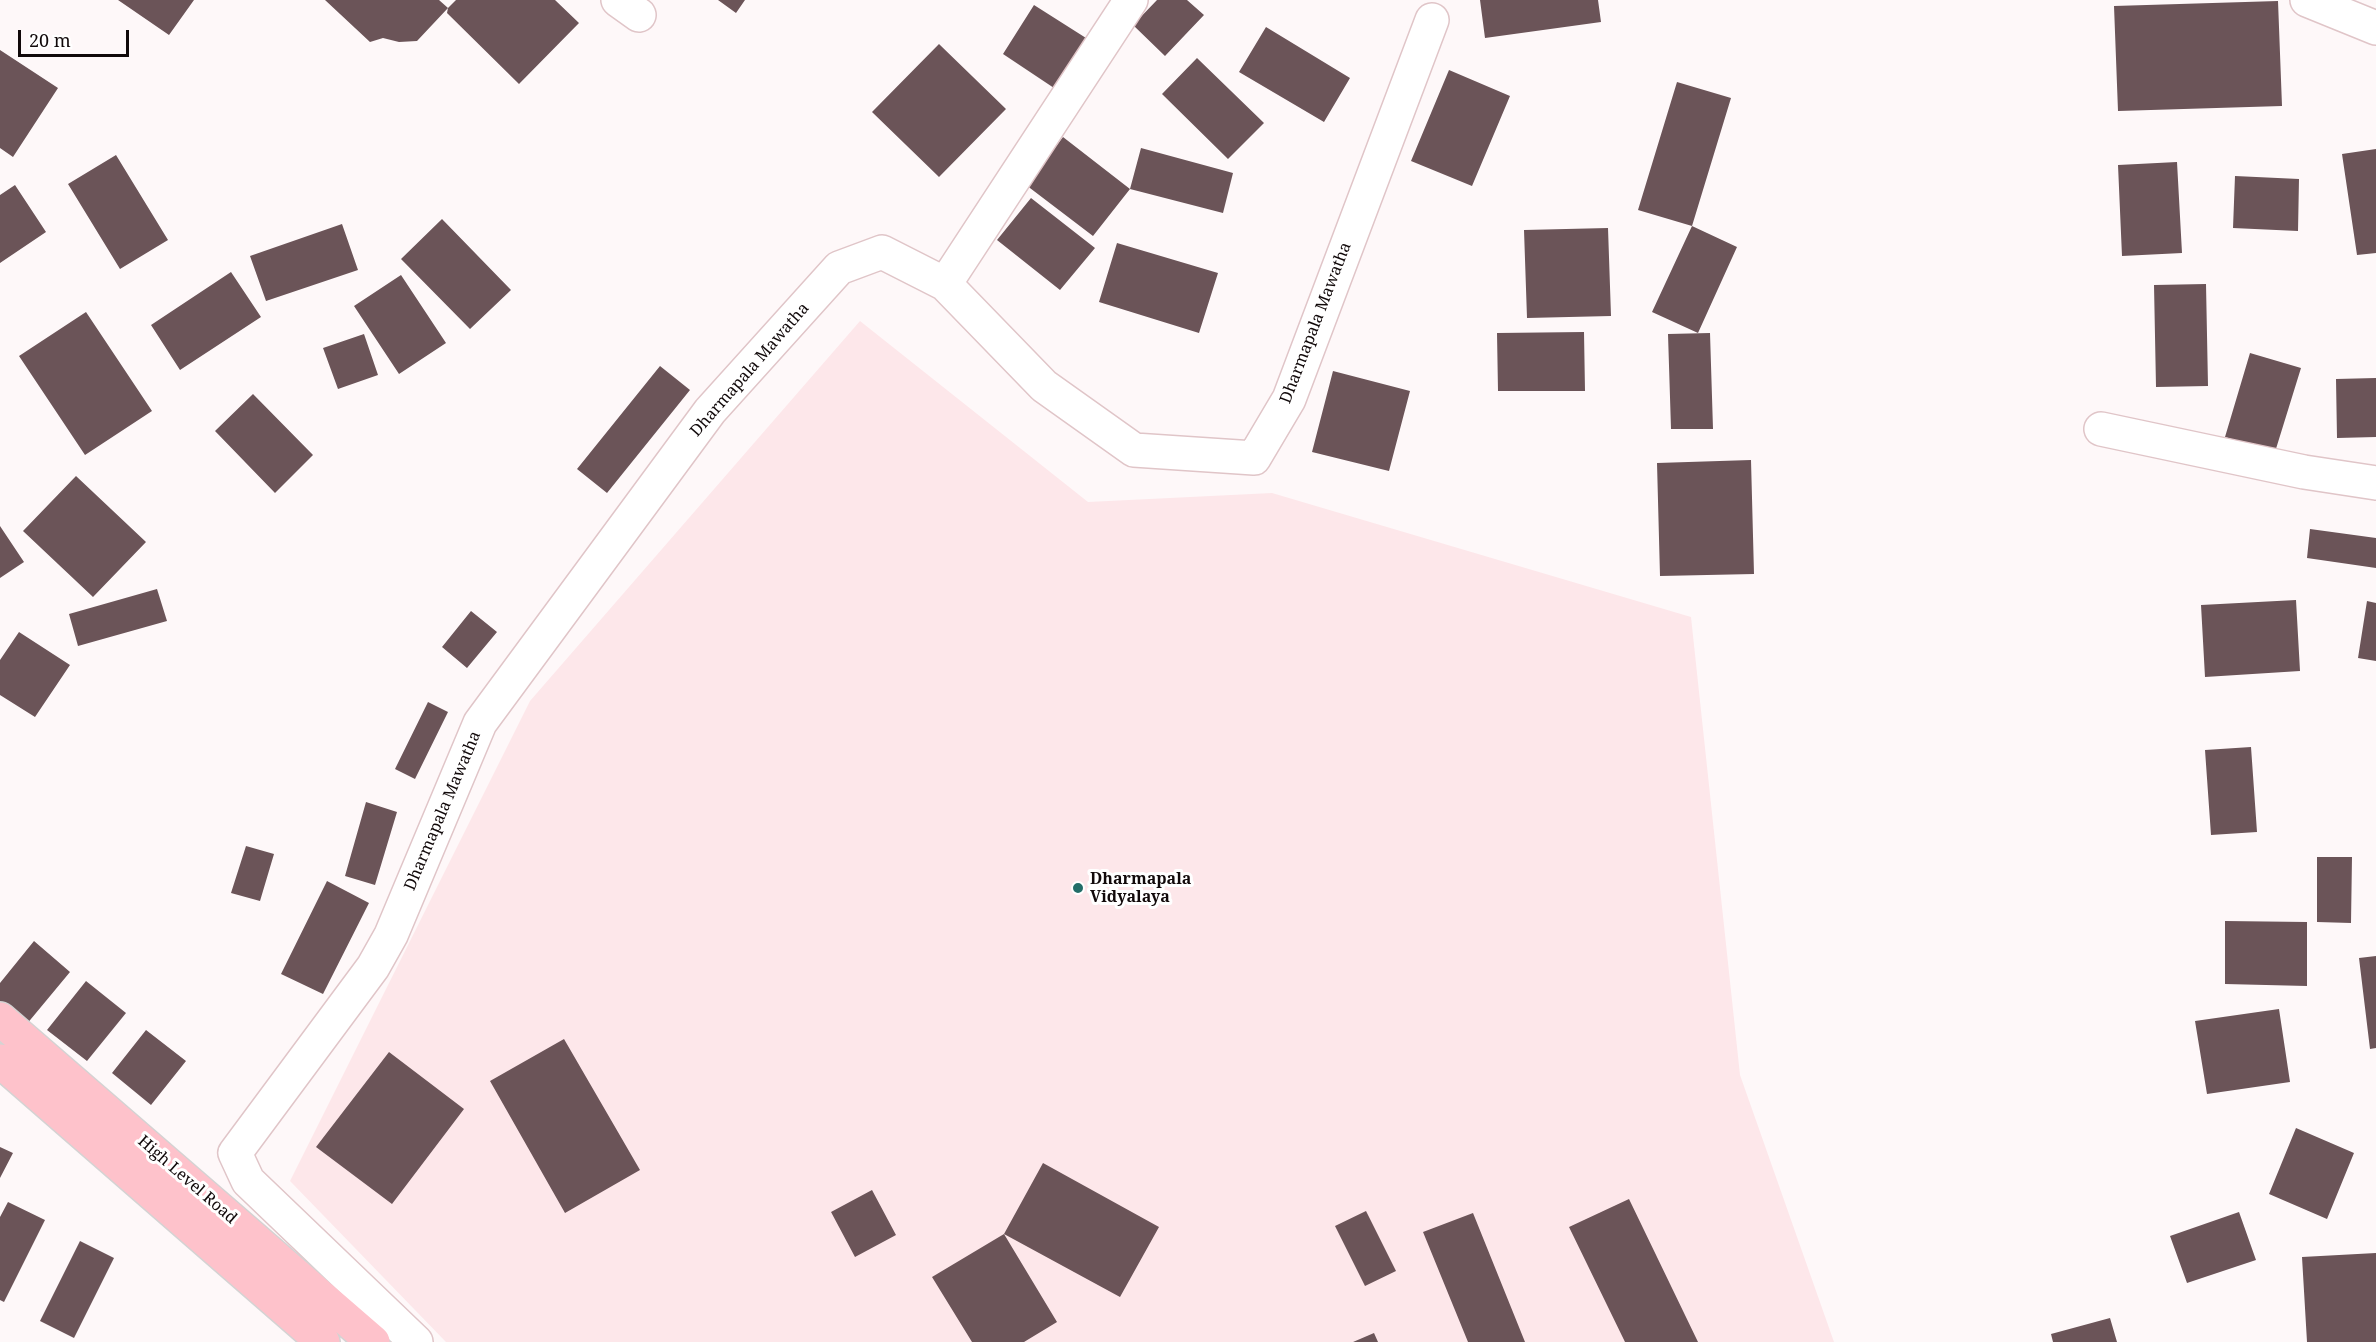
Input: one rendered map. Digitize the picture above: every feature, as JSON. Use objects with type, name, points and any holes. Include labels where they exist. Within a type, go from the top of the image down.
[{"type":"highway","name":"High Level Road","points":[[0,1019],[373,1342]]},
{"type":"highway","name":"High Level Road","points":[[0,1061],[324,1342]]},
{"type":"street","points":[[945,284],[1131,0]]},
{"type":"street","points":[[2307,0],[2376,28]]},
{"type":"street","name":"Dharmapala Mawatha","points":[[416,1342],[248,1180],[235,1153],[373,967],[391,935],[480,723],[710,411],[839,268],[882,252],[945,284],[1044,386],[1134,450],[1254,458],[1289,399],[1432,20]]},
{"type":"street","points":[[2101,429],[2304,472],[2376,483]]},
{"type":"shaded area","name":"Dharmapala Vidyalaya","points":[[860,321],[1088,502],[1272,493],[1691,617],[1740,1075],[1834,1342],[446,1342],[290,1181],[530,701]]},
{"type":"building","points":[[118,0],[194,0],[169,35]]},
{"type":"building","points":[[325,0],[439,0],[448,8],[417,41],[399,42],[383,38],[370,42]]},
{"type":"building","points":[[456,0],[555,0],[579,23],[519,84],[447,13],[448,8]]},
{"type":"building","points":[[718,0],[745,0],[736,13]]},
{"type":"building","points":[[1157,0],[1187,0],[1204,15],[1165,56],[1133,25]]},
{"type":"building","points":[[1480,0],[1598,0],[1601,22],[1485,38]]},
{"type":"building","points":[[2278,1],[2282,106],[2118,111],[2114,6]]},
{"type":"building","points":[[1034,5],[1086,38],[1054,88],[1003,54]]},
{"type":"building","points":[[1266,27],[1350,78],[1324,122],[1239,72]]},
{"type":"building","points":[[939,44],[1006,109],[939,177],[872,112]]},
{"type":"building","points":[[0,50],[58,88],[13,157],[0,148]]},
{"type":"building","points":[[1197,58],[1264,123],[1228,159],[1162,94]]},
{"type":"building","points":[[1449,70],[1510,96],[1472,186],[1411,161]]},
{"type":"building","points":[[1677,82],[1731,98],[1692,226],[1638,210]]},
{"type":"building","points":[[1063,137],[1130,189],[1093,236],[1026,185]]},
{"type":"building","points":[[1141,148],[1233,173],[1223,213],[1130,189]]},
{"type":"building","points":[[2376,149],[2376,253],[2357,255],[2342,154]]},
{"type":"building","points":[[116,155],[168,240],[120,269],[68,184]]},
{"type":"building","points":[[2177,162],[2182,253],[2122,256],[2118,165]]},
{"type":"building","points":[[2235,176],[2299,179],[2298,231],[2233,228]]},
{"type":"building","points":[[15,185],[46,232],[0,263],[0,195]]},
{"type":"building","points":[[1031,198],[1095,248],[1060,290],[997,240]]},
{"type":"building","points":[[442,219],[511,290],[470,329],[401,259]]},
{"type":"building","points":[[342,224],[358,270],[266,301],[250,256]]},
{"type":"building","points":[[1692,226],[1737,247],[1698,333],[1652,312]]},
{"type":"building","points":[[1608,228],[1611,316],[1527,318],[1524,230]]},
{"type":"building","points":[[1117,243],[1218,273],[1199,333],[1099,302]]},
{"type":"building","points":[[231,272],[261,317],[180,370],[151,325]]},
{"type":"building","points":[[401,275],[446,343],[399,374],[354,306]]},
{"type":"building","points":[[2206,284],[2208,386],[2156,387],[2154,285]]},
{"type":"building","points":[[86,312],[152,411],[85,455],[19,356]]},
{"type":"building","points":[[1584,332],[1585,391],[1498,391],[1497,333]]},
{"type":"building","points":[[1710,333],[1713,429],[1671,429],[1668,334]]},
{"type":"building","points":[[364,334],[378,375],[338,389],[323,348]]},
{"type":"building","points":[[2250,353],[2301,368],[2275,452],[2225,437]]},
{"type":"building","points":[[660,366],[690,390],[607,493],[577,469]]},
{"type":"building","points":[[1333,371],[1410,391],[1389,471],[1312,452]]},
{"type":"building","points":[[2376,378],[2376,437],[2337,438],[2336,379]]},
{"type":"building","points":[[253,394],[313,455],[275,493],[215,431]]},
{"type":"building","points":[[1751,460],[1754,574],[1660,576],[1657,463]]},
{"type":"building","points":[[76,476],[146,542],[93,597],[23,531]]},
{"type":"building","points":[[0,526],[24,562],[0,578]]},
{"type":"building","points":[[2310,529],[2376,538],[2376,568],[2307,558]]},
{"type":"building","points":[[157,589],[167,621],[78,646],[69,614]]},
{"type":"building","points":[[2296,600],[2300,671],[2205,677],[2201,605]]},
{"type":"building","points":[[2367,601],[2376,603],[2376,661],[2358,658]]},
{"type":"building","points":[[471,611],[497,632],[467,668],[442,647]]},
{"type":"building","points":[[19,632],[70,665],[35,717],[0,695],[0,660]]},
{"type":"building","points":[[428,702],[448,712],[415,779],[395,769]]},
{"type":"building","points":[[2251,747],[2257,832],[2211,835],[2205,750]]},
{"type":"building","points":[[366,802],[397,812],[375,885],[345,876]]},
{"type":"building","points":[[246,846],[274,854],[260,901],[231,893]]},
{"type":"building","points":[[2317,857],[2352,857],[2351,923],[2317,922]]},
{"type":"building","points":[[327,881],[369,903],[323,994],[281,974]]},
{"type":"building","points":[[2225,921],[2307,922],[2307,986],[2225,984]]},
{"type":"building","points":[[34,941],[70,972],[26,1025],[0,1004],[0,983]]},
{"type":"building","points":[[2376,956],[2376,1048],[2370,1049],[2359,958]]},
{"type":"building","points":[[86,981],[126,1013],[87,1061],[47,1030]]},
{"type":"building","points":[[2279,1009],[2290,1082],[2207,1094],[2195,1021]]},
{"type":"building","points":[[146,1030],[186,1061],[151,1105],[112,1073]]},
{"type":"building","points":[[564,1039],[640,1170],[565,1213],[490,1081]]},
{"type":"building","points":[[389,1052],[464,1109],[392,1204],[316,1147]]},
{"type":"building","points":[[2296,1128],[2354,1153],[2327,1219],[2269,1194]]},
{"type":"building","points":[[0,1147],[13,1153],[0,1178]]},
{"type":"building","points":[[1043,1163],[1159,1227],[1120,1297],[1004,1234]]},
{"type":"building","points":[[872,1190],[896,1235],[855,1257],[831,1212]]},
{"type":"building","points":[[1629,1199],[1698,1342],[1625,1342],[1569,1227]]},
{"type":"building","points":[[8,1202],[45,1220],[4,1302],[0,1300],[0,1217]]},
{"type":"building","points":[[1366,1211],[1396,1271],[1365,1286],[1335,1226]]},
{"type":"building","points":[[2239,1212],[2256,1260],[2187,1283],[2170,1236]]},
{"type":"building","points":[[1473,1213],[1525,1342],[1468,1342],[1423,1232]]},
{"type":"building","points":[[1004,1234],[1057,1322],[1024,1342],[972,1342],[932,1277]]},
{"type":"building","points":[[80,1241],[114,1258],[74,1338],[40,1321]]},
{"type":"building","points":[[2376,1253],[2376,1342],[2307,1342],[2302,1257]]},
{"type":"building","points":[[2110,1318],[2117,1342],[2053,1342],[2051,1334]]},
{"type":"building","points":[[1374,1333],[1378,1342],[1353,1342]]},
{"type":"place","name":"Dharmapala Vidyalaya","points":[[1078,888]]}]
